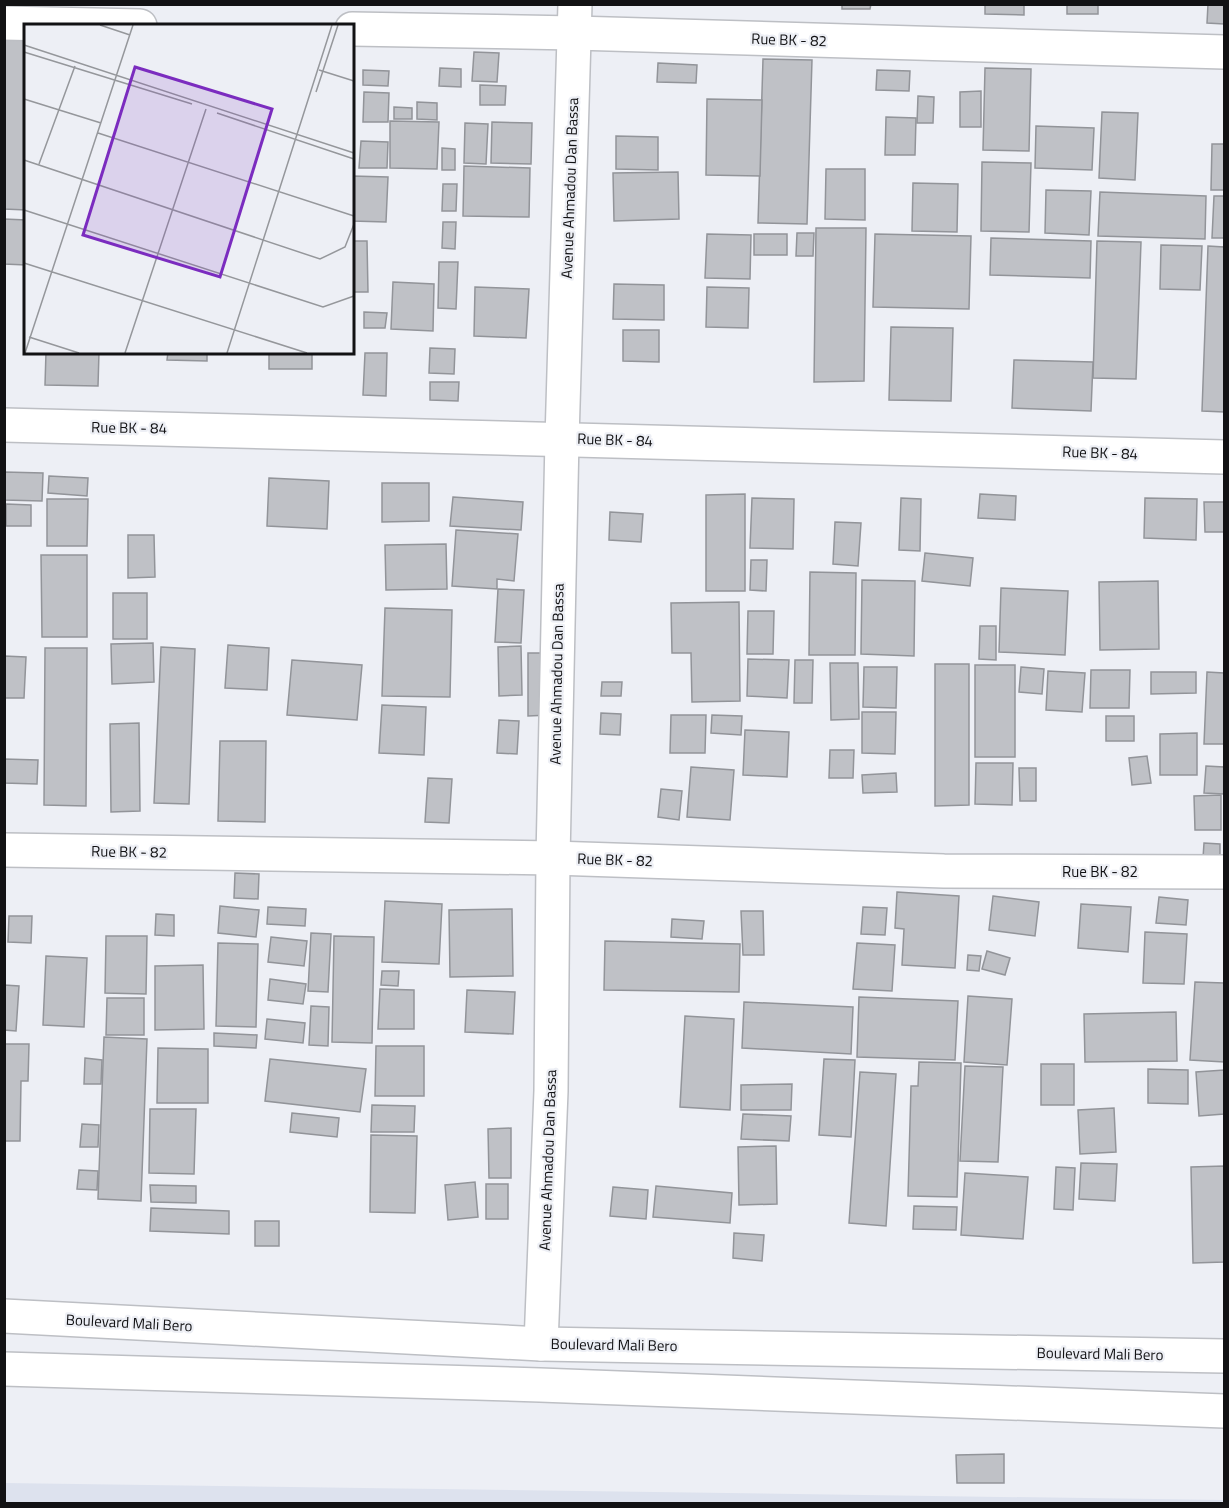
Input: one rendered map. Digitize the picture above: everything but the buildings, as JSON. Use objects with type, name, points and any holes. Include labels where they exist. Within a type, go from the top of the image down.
[{"type":"street","name":"Rue BK - 82","points":[[354,29],[575,19],[1224,52]]},
{"type":"street","name":"Avenue Ahmadou Dan Bassa","points":[[540,1344],[551,1091],[553,858],[562,439],[575,19]]},
{"type":"street","points":[[4,23],[49,24]]},
{"type":"street","name":"Rue BK - 84","points":[[4,425],[1224,457]]},
{"type":"street","name":"Rue BK - 82","points":[[4,850],[553,858],[944,871],[1224,872]]},
{"type":"street","name":"Boulevard Mali Bero","points":[[4,1316],[540,1344],[1224,1356]]},
{"type":"street","points":[[4,1369],[528,1384],[1224,1412]]},
{"type":"shaded area","points":[[5,1483],[1224,1500],[1224,1503],[5,1504]]}]
